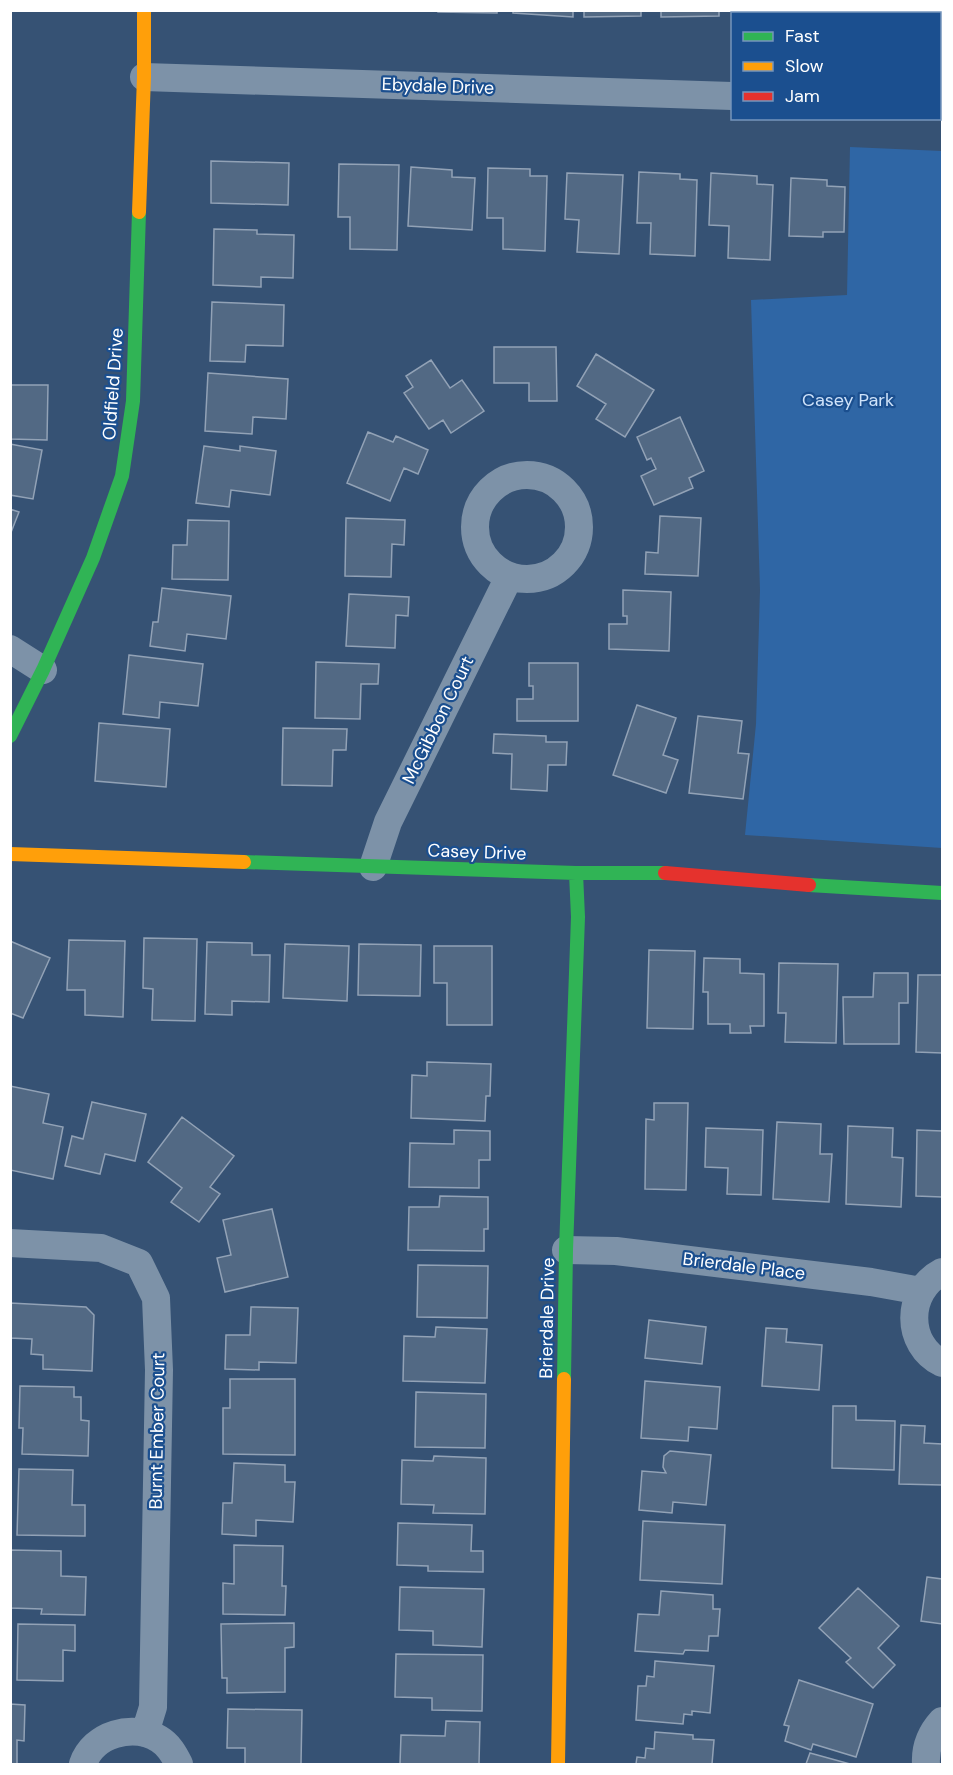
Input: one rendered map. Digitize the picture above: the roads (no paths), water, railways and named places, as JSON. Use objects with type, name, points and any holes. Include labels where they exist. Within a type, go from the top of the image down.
[{"type":"street","name":"Oldfield Drive","points":[[10,736],[43,670],[93,558],[122,476],[133,401],[144,77],[144,10]]},
{"type":"street","name":"Ebydale Drive","points":[[144,77],[731,96]]},
{"type":"street","name":"McGibbon Court","points":[[373,867],[388,822],[509,577]]},
{"type":"street","points":[[10,649],[43,670]]},
{"type":"street","name":"Casey Drive","points":[[10,854],[576,873],[669,873],[942,894]]},
{"type":"street","name":"Brierdale Drive","points":[[558,1764],[566,1250],[578,917],[576,873]]},
{"type":"street","name":"Burnt Ember Court","points":[[10,1243],[101,1248],[139,1263],[156,1298],[159,1370],[153,1707],[145,1733]]},
{"type":"street","name":"Brierdale Place","points":[[566,1250],[616,1251],[871,1282],[921,1291]]},
{"type":"street","points":[[942,1272],[933,1277],[921,1291],[915,1308],[914,1325],[926,1352],[942,1364]]},
{"type":"street","points":[[926,1764],[928,1742],[942,1721]]},
{"type":"street","points":[[83,1764],[96,1744],[112,1735],[127,1731],[145,1733],[160,1739],[173,1751],[179,1764]]},
{"type":"park label","name":"Casey Park","points":[[848,400]]}]
